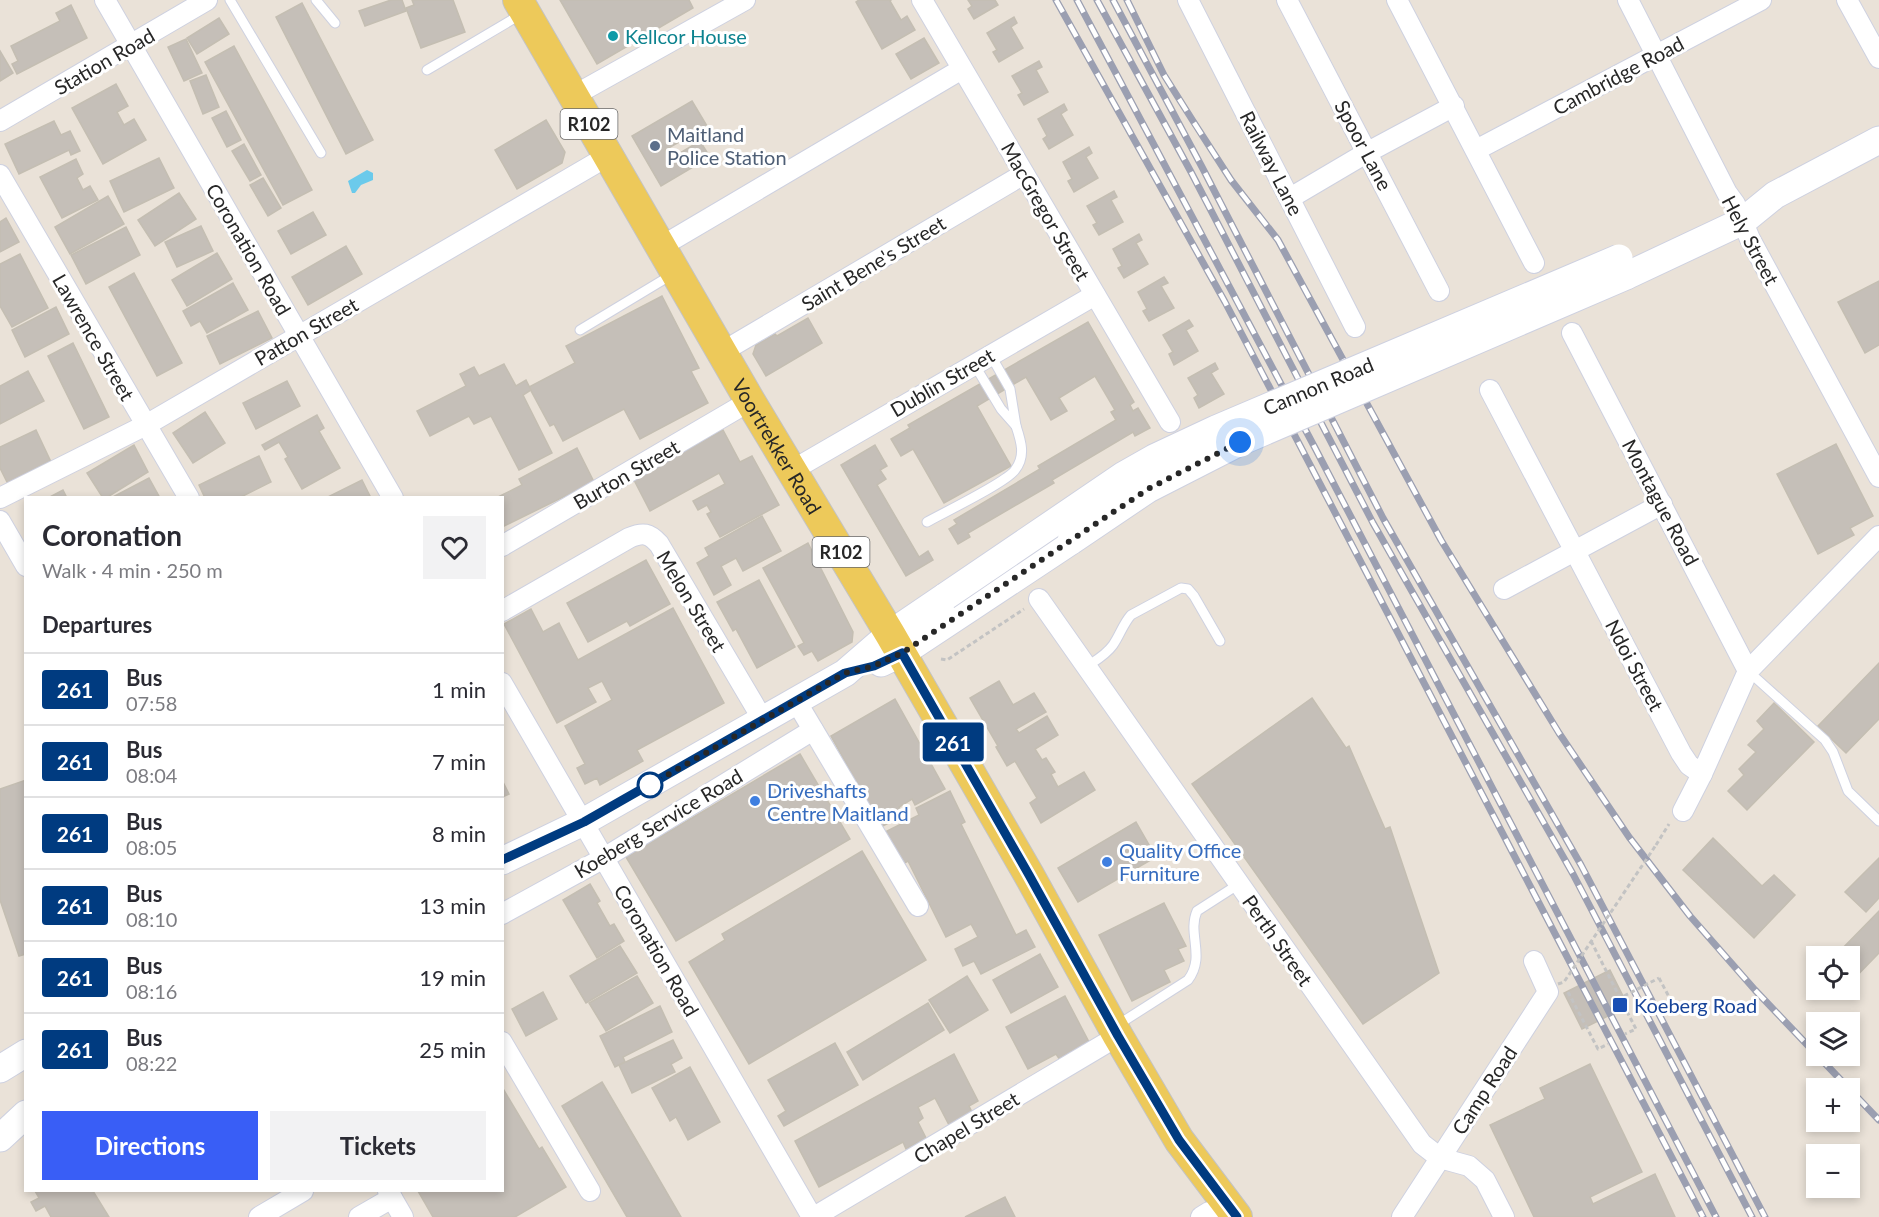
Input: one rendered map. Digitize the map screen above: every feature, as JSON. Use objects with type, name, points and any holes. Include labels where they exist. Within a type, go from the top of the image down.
[{"type":"main road","name":"Voortrekker Road","points":[[522,6],[791,471],[896,643],[1115,1032],[1179,1140],[1215,1216]]},
{"type":"main road","name":"Cannon Road","points":[[896,643],[953,605],[1148,489],[1192,466],[1776,195],[1879,141]]},
{"type":"main road","points":[[504,860],[584,822],[896,643]]},
{"type":"main road","points":[[0,1069],[24,1054]]},
{"type":"main road","points":[[0,1138],[24,1116]]},
{"type":"street","name":"Coronation Road","points":[[105,0],[392,496]]},
{"type":"street","name":"Station Road","points":[[0,121],[207,0]]},
{"type":"street","points":[[573,96],[745,0]]},
{"type":"street","name":"MacGregor Street","points":[[922,0],[1170,422]]},
{"type":"street","name":"Railway Lane","points":[[1188,0],[1355,327]]},
{"type":"street","name":"Spoor Lane","points":[[1287,0],[1439,291]]},
{"type":"street","points":[[1397,0],[1534,263]]},
{"type":"street","name":"Hely Street","points":[[1628,0],[1726,193],[1739,212],[1750,239],[1879,477]]},
{"type":"street","name":"Cambridge Road","points":[[1476,150],[1761,0]]},
{"type":"street","points":[[1847,0],[1879,58]]},
{"type":"street","points":[[662,246],[962,69]]},
{"type":"street","points":[[1290,198],[1368,152],[1454,106]]},
{"type":"street","name":"Patton Street","points":[[0,498],[146,424],[608,156]]},
{"type":"street","name":"Saint Bene's Street","points":[[722,352],[1024,174]]},
{"type":"street","name":"Lawrence Street","points":[[0,175],[188,496]]},
{"type":"street","name":"Dublin Street","points":[[791,471],[1095,295]]},
{"type":"street","name":"Montague Road","points":[[1572,333],[1748,671]]},
{"type":"street","name":"Ndoi Street","points":[[1490,390],[1681,753],[1689,765],[1702,774]]},
{"type":"street","name":"Burton Street","points":[[504,545],[750,401]]},
{"type":"street","points":[[1504,589],[1662,504]]},
{"type":"street","points":[[0,522],[24,563]]},
{"type":"street","name":"Melon Street","points":[[504,610],[629,538],[640,533],[650,535],[659,544],[763,720]]},
{"type":"street","points":[[1677,816],[1702,774],[1748,671],[1879,536]]},
{"type":"street","name":"Perth Street","points":[[1033,603],[1086,667],[1422,1144],[1440,1158]]},
{"type":"street","name":"Coronation Road","points":[[504,686],[813,1217]]},
{"type":"street","points":[[796,701],[918,906]]},
{"type":"street","name":"Koeberg Service Road","points":[[504,913],[604,858],[813,730]]},
{"type":"street","name":"Camp Road","points":[[1402,1217],[1548,992],[1534,961]]},
{"type":"street","name":"Chapel Street","points":[[813,1217],[1115,1032]]},
{"type":"street","points":[[504,1045],[590,1191]]},
{"type":"street","points":[[1440,1158],[1469,1166],[1485,1180],[1504,1217]]},
{"type":"street","points":[[260,1217],[301,1192]]},
{"type":"street","points":[[359,1217],[390,1194],[403,1217]]},
{"type":"lane","points":[[230,0],[321,153]]},
{"type":"lane","points":[[316,0],[335,24]]},
{"type":"lane","points":[[427,70],[522,6]]},
{"type":"lane","points":[[580,330],[676,272]]},
{"type":"lane","points":[[982,359],[1001,409],[1016,426]]},
{"type":"lane","points":[[927,522],[1015,471],[1022,451],[1010,389],[982,359]]},
{"type":"lane","points":[[1086,667],[1103,656],[1113,645],[1125,621],[1131,615],[1181,588],[1188,590],[1194,596],[1221,641]]},
{"type":"lane","points":[[1748,671],[1825,740],[1833,752],[1848,791],[1879,821]]},
{"type":"lane","points":[[1115,1032],[1188,980],[1195,971],[1197,956],[1194,918],[1197,911],[1239,884]]},
{"type":"path","points":[[941,659],[947,660],[1033,603]]},
{"type":"path","points":[[1558,984],[1564,982],[1677,816]]},
{"type":"path","points":[[1591,941],[1636,1029],[1625,1034]]},
{"type":"path","points":[[1620,998],[1659,978],[1674,1008],[1664,1013]]},
{"type":"path","points":[[1564,982],[1598,1049],[1608,1044]]},
{"type":"water","points":[[367,170],[373,173],[373,180],[361,185],[355,193],[352,193],[348,181]]},
{"type":"building","points":[[391,0],[402,0],[406,11],[365,26],[359,11]]},
{"type":"building","points":[[412,0],[453,0],[465,32],[421,48],[406,8],[414,5]]},
{"type":"building","name":"Kellcor House","points":[[560,0],[689,0],[693,8],[597,64]]},
{"type":"building","points":[[859,0],[891,0],[901,20],[907,16],[915,30],[882,49],[856,2]]},
{"type":"building","points":[[968,0],[995,0],[998,5],[974,19],[968,9],[972,6]]},
{"type":"building","points":[[302,3],[373,140],[346,154],[276,17]]},
{"type":"building","points":[[71,5],[87,38],[17,74],[12,64],[18,61],[11,46],[60,21],[56,13]]},
{"type":"building","points":[[1014,17],[1017,23],[1011,27],[1023,48],[999,62],[993,52],[997,50],[987,33]]},
{"type":"building","points":[[219,18],[229,34],[197,54],[187,38]]},
{"type":"building","points":[[924,38],[939,63],[911,79],[896,54]]},
{"type":"building","points":[[186,39],[202,73],[184,81],[168,47]]},
{"type":"building","points":[[234,46],[312,190],[283,205],[205,62]]},
{"type":"building","points":[[0,51],[13,73],[0,81]]},
{"type":"building","points":[[1039,61],[1042,67],[1036,70],[1048,92],[1024,105],[1018,95],[1022,93],[1012,76]]},
{"type":"building","points":[[206,75],[219,107],[203,114],[190,81]]},
{"type":"building","points":[[116,84],[128,106],[117,112],[124,125],[134,119],[146,140],[103,164],[72,108]]},
{"type":"building","name":"Maitland Police Station","points":[[692,101],[707,126],[665,150],[670,159],[700,141],[710,157],[661,186],[632,136]]},
{"type":"building","points":[[1064,104],[1067,110],[1061,114],[1073,135],[1049,149],[1043,139],[1047,136],[1038,119]]},
{"type":"building","points":[[226,111],[241,140],[227,147],[212,118]]},
{"type":"building","points":[[546,120],[565,152],[562,163],[517,189],[495,150]]},
{"type":"building","points":[[54,121],[61,135],[70,131],[80,151],[71,155],[69,150],[19,174],[5,144]]},
{"type":"building","points":[[244,144],[261,175],[250,181],[232,151]]},
{"type":"building","points":[[1089,147],[1092,153],[1086,157],[1098,178],[1074,192],[1068,181],[1072,179],[1063,162]]},
{"type":"building","points":[[159,158],[174,188],[124,212],[110,181]]},
{"type":"building","points":[[76,159],[83,174],[77,178],[83,190],[90,186],[98,200],[62,218],[40,177]]},
{"type":"building","points":[[263,178],[281,208],[268,216],[250,185]]},
{"type":"building","points":[[1114,191],[1117,197],[1111,200],[1123,222],[1099,235],[1093,225],[1097,223],[1087,206]]},
{"type":"building","points":[[179,193],[196,219],[155,246],[138,220]]},
{"type":"building","points":[[108,196],[124,224],[70,254],[55,227]]},
{"type":"building","points":[[313,212],[326,235],[291,254],[278,231]]},
{"type":"building","points":[[6,218],[19,242],[0,252],[0,222]]},
{"type":"building","points":[[201,226],[213,251],[177,267],[165,242]]},
{"type":"building","points":[[126,227],[140,255],[86,284],[71,255]]},
{"type":"building","points":[[1139,234],[1142,240],[1136,243],[1148,264],[1124,278],[1118,268],[1122,266],[1113,249]]},
{"type":"building","points":[[346,246],[362,274],[308,305],[292,277]]},
{"type":"building","points":[[217,253],[232,279],[187,306],[172,280]]},
{"type":"building","points":[[20,254],[48,308],[12,327],[0,306],[0,264]]},
{"type":"building","points":[[134,273],[182,363],[157,376],[109,287]]},
{"type":"building","points":[[1164,277],[1168,283],[1161,286],[1174,308],[1149,321],[1143,311],[1147,309],[1138,292]]},
{"type":"building","points":[[1879,281],[1879,345],[1865,353],[1838,302]]},
{"type":"building","points":[[233,283],[248,310],[207,333],[200,321],[191,326],[183,311]]},
{"type":"building","points":[[662,296],[699,368],[691,371],[708,403],[640,439],[624,409],[563,441],[554,424],[550,426],[529,387],[575,363],[566,346]]},
{"type":"building","points":[[56,307],[69,334],[25,357],[12,330]]},
{"type":"building","points":[[258,311],[272,338],[220,364],[207,336]]},
{"type":"building","points":[[808,318],[822,343],[766,376],[753,354],[756,345]]},
{"type":"building","points":[[1189,320],[1193,326],[1186,330],[1198,351],[1174,365],[1169,354],[1173,352],[1163,335]]},
{"type":"building","points":[[1088,322],[1134,402],[1130,405],[1133,411],[1138,408],[1150,428],[1135,436],[1133,432],[1052,480],[1054,483],[968,533],[970,537],[958,544],[949,529],[957,524],[954,520],[1040,469],[1038,466],[1116,420],[1111,412],[1115,410],[1095,376],[1059,398],[1067,411],[1051,420],[1026,377],[977,406],[1011,466],[944,503],[913,449],[901,456],[891,439],[910,428],[908,425]]},
{"type":"building","points":[[73,343],[109,417],[84,429],[48,356]]},
{"type":"building","points":[[1215,363],[1218,369],[1211,373],[1224,394],[1199,408],[1194,398],[1198,395],[1188,378]]},
{"type":"building","points":[[504,364],[516,386],[526,380],[531,390],[523,395],[552,453],[519,470],[491,416],[474,424],[469,416],[430,436],[417,411],[466,386],[460,374],[474,367],[479,376]]},
{"type":"building","points":[[28,371],[44,401],[0,424],[0,386]]},
{"type":"building","points":[[287,381],[300,406],[256,429],[243,403]]},
{"type":"building","points":[[205,412],[225,443],[193,463],[173,433]]},
{"type":"building","points":[[317,415],[324,428],[319,431],[340,468],[302,489],[285,459],[288,457],[279,442],[265,450],[262,445]]},
{"type":"building","points":[[36,430],[51,462],[8,484],[0,468],[0,447]]},
{"type":"building","points":[[723,430],[740,462],[752,456],[779,505],[720,537],[707,514],[711,512],[707,505],[698,510],[693,501],[725,484],[719,473],[650,511],[633,478]]},
{"type":"building","points":[[1836,444],[1873,516],[1850,528],[1854,535],[1818,554],[1777,474]]},
{"type":"building","points":[[134,445],[148,472],[109,496],[102,496],[87,473]]},
{"type":"building","points":[[875,445],[887,466],[880,470],[886,479],[877,485],[919,557],[928,551],[933,560],[906,576],[841,465]]},
{"type":"building","points":[[577,448],[594,482],[504,526],[504,496],[500,496],[522,485],[519,479]]},
{"type":"building","points":[[259,456],[271,482],[243,496],[204,496],[199,485]]},
{"type":"building","points":[[149,478],[159,496],[115,496]]},
{"type":"building","points":[[362,480],[370,496],[330,496]]},
{"type":"building","points":[[63,490],[66,496],[52,496]]},
{"type":"building","points":[[762,516],[781,551],[743,571],[736,558],[721,566],[731,585],[714,595],[697,563],[709,556],[705,548]]},
{"type":"building","points":[[808,543],[853,632],[852,642],[818,661],[812,651],[804,655],[798,646],[804,643],[763,568]]},
{"type":"building","points":[[646,560],[670,604],[630,626],[627,621],[588,642],[567,603]]},
{"type":"building","points":[[759,580],[795,647],[757,668],[736,629],[733,631],[717,602]]},
{"type":"building","points":[[673,608],[724,703],[637,750],[643,761],[600,785],[597,778],[585,784],[577,768],[585,764],[565,726],[612,700],[602,681],[588,688],[596,702],[557,723],[504,624],[531,609],[543,632],[559,623],[578,660]]},
{"type":"building","points":[[1879,663],[1879,719],[1846,753],[1818,726]]},
{"type":"building","points":[[999,681],[1013,705],[1034,693],[1046,712],[1016,729],[1019,733],[1047,716],[1058,735],[1035,749],[1042,760],[1046,758],[1055,772],[1051,774],[1058,787],[1084,772],[1095,790],[1041,823],[1030,803],[1037,798],[1015,761],[1007,766],[970,698]]},
{"type":"building","points":[[1312,698],[1346,748],[1349,746],[1385,829],[1390,827],[1439,973],[1363,1024],[1192,784]]},
{"type":"building","points":[[895,699],[945,789],[915,805],[912,799],[899,807],[904,815],[881,827],[831,736]]},
{"type":"building","points":[[1774,703],[1814,742],[1747,810],[1728,791],[1744,775],[1739,769],[1756,752],[1748,745],[1764,729],[1757,721]]},
{"type":"building","points":[[800,754],[850,839],[676,941],[626,857]]},
{"type":"building","points":[[24,781],[24,955],[19,956],[0,900],[0,789]]},
{"type":"building","points":[[504,784],[509,794],[504,796]]},
{"type":"building","points":[[950,791],[965,822],[961,824],[1016,935],[1026,930],[1035,947],[981,974],[974,961],[963,966],[955,949],[978,937],[971,924],[946,937],[908,861],[901,865],[885,832],[919,815],[916,808]]},
{"type":"building","name":"Quality Office Furniture","points":[[1136,822],[1156,857],[1078,902],[1058,868]]},
{"type":"building","points":[[1713,838],[1762,886],[1774,875],[1795,895],[1754,938],[1683,870]]},
{"type":"building","points":[[862,851],[926,960],[749,1064],[689,962],[725,940],[722,934]]},
{"type":"building","points":[[1879,858],[1879,898],[1866,912],[1845,892]]},
{"type":"building","points":[[590,884],[600,901],[597,903],[610,926],[614,924],[624,941],[597,958],[563,900]]},
{"type":"building","points":[[1164,903],[1186,946],[1178,949],[1184,961],[1164,970],[1170,982],[1132,1001],[1099,935]]},
{"type":"building","points":[[1879,911],[1879,953],[1860,973],[1860,946],[1845,946]]},
{"type":"building","points":[[620,946],[637,973],[586,1003],[570,976]]},
{"type":"building","points":[[1040,954],[1058,987],[1011,1013],[993,980]]},
{"type":"building","points":[[1610,970],[1628,1006],[1582,1029],[1564,993]]},
{"type":"building","points":[[637,976],[653,1003],[606,1031],[589,1003]]},
{"type":"building","points":[[967,976],[988,1010],[950,1033],[929,1000]]},
{"type":"building","points":[[543,992],[557,1019],[526,1036],[512,1009]]},
{"type":"building","points":[[1065,996],[1090,1044],[1060,1060],[1056,1054],[1028,1069],[1006,1027]]},
{"type":"building","points":[[928,1003],[944,1030],[863,1080],[847,1052]]},
{"type":"building","points":[[660,1006],[672,1032],[623,1057],[625,1062],[615,1067],[600,1036]]},
{"type":"building","points":[[673,1040],[682,1058],[671,1064],[675,1072],[632,1093],[619,1065]]},
{"type":"building","points":[[835,1043],[858,1085],[784,1126],[778,1116],[786,1111],[768,1080]]},
{"type":"building","points":[[954,1054],[978,1101],[969,1106],[972,1112],[949,1125],[935,1098],[918,1107],[923,1118],[918,1122],[926,1138],[906,1149],[903,1142],[819,1187],[795,1141]]},
{"type":"building","points":[[1590,1064],[1642,1172],[1590,1197],[1593,1204],[1655,1174],[1675,1217],[1534,1217],[1490,1125],[1545,1099],[1540,1088]]},
{"type":"building","points":[[690,1067],[720,1122],[688,1140],[676,1117],[670,1121],[652,1088]]},
{"type":"building","points":[[602,1082],[681,1217],[627,1217],[562,1106]]},
{"type":"building","points":[[504,1090],[539,1149],[542,1147],[566,1187],[515,1217],[433,1217],[419,1192],[504,1192]]},
{"type":"building","points":[[36,1192],[94,1192],[109,1217],[51,1217],[45,1206],[36,1211],[31,1202],[39,1198]]},
{"type":"building","points":[[1005,1197],[1015,1217],[965,1217]]},
{"type":"railway","points":[[1056,0],[1225,302],[1703,1217]]},
{"type":"railway","points":[[1077,0],[1314,446],[1716,1217]]},
{"type":"railway","points":[[1097,0],[1191,172],[1373,523],[1573,874],[1752,1217]]},
{"type":"railway","points":[[1113,0],[1383,518],[1581,865],[1765,1217]]},
{"type":"railway","points":[[1127,0],[1164,75],[1231,180],[1278,240],[1441,540],[1559,733],[1629,837],[1690,916],[1806,1044]]},
{"type":"railway","points":[[1828,1066],[1879,1120]]},
{"type":"bus line","name":"261","points":[[504,859],[584,822],[845,673],[874,666],[902,653],[1179,1140],[1237,1217]]},
{"type":"place","name":"Kellcor House","points":[[613,36]]},
{"type":"place","name":"Maitland Police Station","points":[[655,146]]},
{"type":"place","name":"Driveshafts Centre Maitland","points":[[755,801]]},
{"type":"place","name":"Quality Office Furniture","points":[[1107,862]]},
{"type":"place","name":"Koeberg Road","points":[[1620,1005]]},
{"type":"route","points":[[650,785],[845,673],[874,666],[902,653],[1148,489],[1240,442]]}]
